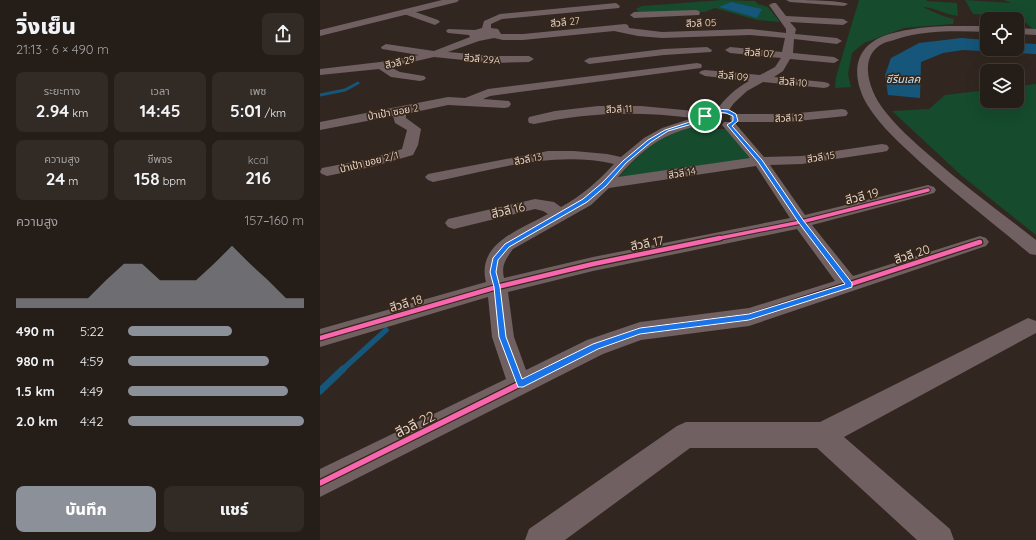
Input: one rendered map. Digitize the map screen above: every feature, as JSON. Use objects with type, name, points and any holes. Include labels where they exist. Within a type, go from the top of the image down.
[{"type":"street","points":[[320,29],[441,0]]},
{"type":"street","points":[[320,33],[454,0]]},
{"type":"street","points":[[722,110],[730,100],[743,89],[779,69],[787,56],[791,29],[769,5],[785,4],[787,3],[786,0]]},
{"type":"street","points":[[790,0],[844,4]]},
{"type":"street","points":[[490,33],[487,23],[500,18],[628,8],[696,13]]},
{"type":"street","points":[[628,8],[639,22],[638,29]]},
{"type":"street","points":[[407,12],[435,22]]},
{"type":"street","points":[[783,19],[843,22]]},
{"type":"street","name":"สีวลี 05","points":[[613,28],[638,29],[679,35],[750,32],[838,41]]},
{"type":"street","name":"สีวลี 27","points":[[476,35],[483,38],[490,33],[503,37],[523,37],[613,28]]},
{"type":"street","points":[[980,29],[915,31],[877,43],[866,52],[862,66],[863,82],[872,103],[898,134],[942,174],[1036,249]]},
{"type":"street","points":[[451,31],[476,35]]},
{"type":"street","points":[[1024,31],[1036,32]]},
{"type":"street","name":"สีวลี 29","points":[[320,72],[382,66],[407,61],[457,47],[476,35]]},
{"type":"street","name":"สีวลี 29A","points":[[386,47],[496,60],[529,59]]},
{"type":"street","points":[[584,50],[596,79]]},
{"type":"street","points":[[588,61],[664,52],[707,50]]},
{"type":"street","name":"สีวลี 07","points":[[730,50],[834,60]]},
{"type":"street","points":[[382,66],[388,73],[394,75],[420,78]]},
{"type":"street","name":"สีวลี 09","points":[[466,102],[488,93],[596,79],[701,70],[762,79]]},
{"type":"street","name":"สีวลี 10","points":[[762,79],[824,85]]},
{"type":"street","name":"ป่าเป้า ซอย 2","points":[[320,126],[448,101],[505,104]]},
{"type":"street","name":"สีวลี 11","points":[[534,120],[550,116],[613,108],[643,109],[718,122]]},
{"type":"street","name":"ป่าเป้า ขอย 2/1","points":[[327,171],[371,163],[408,152],[414,129],[400,120],[400,110]]},
{"type":"street","points":[[520,384],[502,337],[497,287],[493,272],[495,259],[507,245],[585,201],[604,184],[624,162],[649,141],[667,130],[718,122],[731,113],[722,110],[711,112],[718,122],[760,161],[801,222],[850,285]]},
{"type":"street","name":"สีวลี 12","points":[[718,122],[842,113]]},
{"type":"street","name":"สีวลี 15","points":[[760,161],[802,160],[882,148]]},
{"type":"street","name":"สีวลี 13","points":[[433,177],[548,155],[574,155],[607,158],[624,162]]},
{"type":"street","name":"สีวลี 14","points":[[604,184],[760,161]]},
{"type":"street","name":"สีวลี 19","points":[[801,222],[928,190]]},
{"type":"street","name":"สีวลี 16","points":[[454,223],[535,204],[548,206],[560,215]]},
{"type":"street","name":"สีวลี 17","points":[[497,287],[593,264],[801,222]]},
{"type":"street","name":"สีวลี 20","points":[[520,384],[596,346],[640,331],[749,317],[980,242]]},
{"type":"street","name":"สีวลี 18","points":[[320,338],[497,287]]},
{"type":"street","points":[[540,540],[686,436],[822,435],[1028,326]]},
{"type":"street","name":"สีวลี 22","points":[[320,483],[520,384]]},
{"type":"street","points":[[822,435],[939,540]]},
{"type":"green space","points":[[722,0],[755,1],[758,4],[768,7],[780,22],[757,20],[715,8],[705,12],[639,13],[636,9],[642,6]]},
{"type":"green space","points":[[859,0],[926,0],[957,3],[958,16],[924,7],[943,16],[954,19],[953,24],[904,28],[864,43],[852,53],[848,74],[851,87],[835,88],[836,77]]},
{"type":"green space","points":[[965,0],[1011,3],[1004,0],[1036,0],[1036,29],[1033,29],[1024,21],[1024,12],[980,12],[980,14],[973,14]]},
{"type":"green space","points":[[1036,84],[1036,235],[962,176],[892,111],[929,109],[945,95],[980,91],[980,108],[1024,108],[1024,85]]},
{"type":"green space","points":[[701,123],[712,129],[726,129],[751,158],[618,178],[649,147],[663,137]]},
{"type":"water","points":[[731,2],[762,9],[757,18],[719,7]]},
{"type":"water","name":"ซีรีนเลค","points":[[961,38],[980,39],[980,51],[963,50],[943,53],[921,62],[920,98],[888,95],[885,75],[891,58],[919,43]]},
{"type":"water","name":"ซีรีนเลค","points":[[1024,43],[1036,44],[1036,54],[1024,53]]},
{"type":"waterway","points":[[320,95],[345,90],[358,83]]},
{"type":"waterway","points":[[342,370],[386,330]]},
{"type":"waterway","points":[[320,391],[343,369]]},
{"type":"cycle path","points":[[320,338],[497,287],[593,264],[801,222],[928,190]]},
{"type":"cycle path","points":[[320,483],[595,347],[640,331],[749,317],[980,242]]},
{"type":"route","points":[[716,110],[727,111],[735,115],[736,121],[729,125],[760,161],[801,222],[850,285],[749,317],[720,322],[672,326],[640,331],[596,346],[520,384],[502,337],[497,287],[493,272],[495,259],[507,245],[585,201],[604,184],[624,162],[649,141],[667,130],[704,119],[705,116],[707,113],[716,110]]}]
